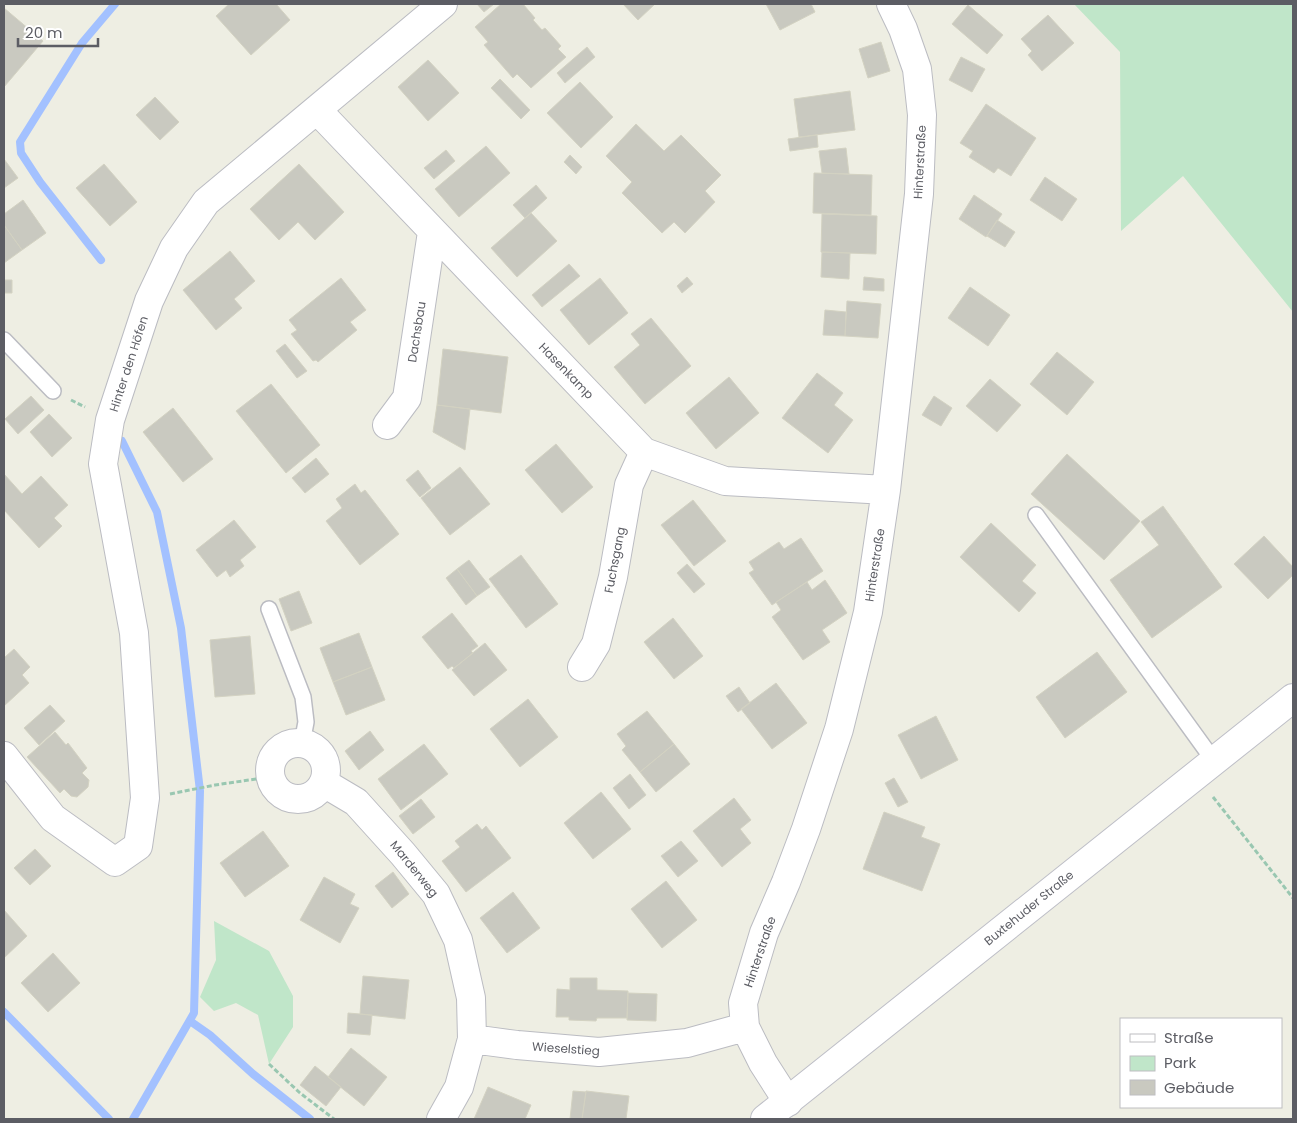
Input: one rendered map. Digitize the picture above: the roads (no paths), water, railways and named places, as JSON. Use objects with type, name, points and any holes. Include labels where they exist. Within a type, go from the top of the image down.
[{"type":"street","name":"Hinter den Höfen","points":[[4,756],[53,818],[115,862],[138,846],[145,798],[134,633],[103,464],[110,420],[149,301],[174,248],[206,202],[443,4]]},
{"type":"street","name":"Hinterstraße","points":[[788,1102],[762,1063],[745,1027],[743,1003],[764,933],[806,829],[839,729],[868,612],[886,490],[919,194],[922,115],[917,69],[903,29],[891,4]]},
{"type":"street","name":"Hasenkamp","points":[[317,110],[644,452],[725,481],[886,490]]},
{"type":"street","name":"Dachsbau","points":[[387,426],[407,398],[432,232]]},
{"type":"street","name":"Fuchsgang","points":[[582,666],[596,644],[613,578],[629,485],[644,452]]},
{"type":"street","name":"Buxtehuder Straße","points":[[765,1119],[1293,698]]},
{"type":"street","points":[[302,743],[318,751],[326,766],[326,775],[319,791],[312,796],[294,800],[279,792],[273,785],[270,777],[270,768],[272,759],[284,746],[302,743]]},
{"type":"street","name":"Marderweg","points":[[324,783],[356,802],[404,854],[436,894],[458,940],[470,998],[472,1039]]},
{"type":"street","name":"Wieselstieg","points":[[472,1039],[599,1052],[687,1043],[745,1027]]},
{"type":"street","points":[[441,1119],[459,1087],[472,1039]]},
{"type":"lane","points":[[4,340],[53,391]]},
{"type":"lane","points":[[1036,515],[1205,768]]},
{"type":"lane","points":[[269,609],[303,696],[306,722],[302,743]]},
{"type":"waterway","points":[[101,260],[40,182],[21,153],[20,142],[82,43],[115,4]]},
{"type":"waterway","points":[[122,441],[157,512],[181,628],[200,791],[194,1013],[133,1119]]},
{"type":"waterway","points":[[4,1012],[109,1119]]},
{"type":"waterway","points":[[190,1021],[210,1035],[253,1074],[310,1119]]}]
